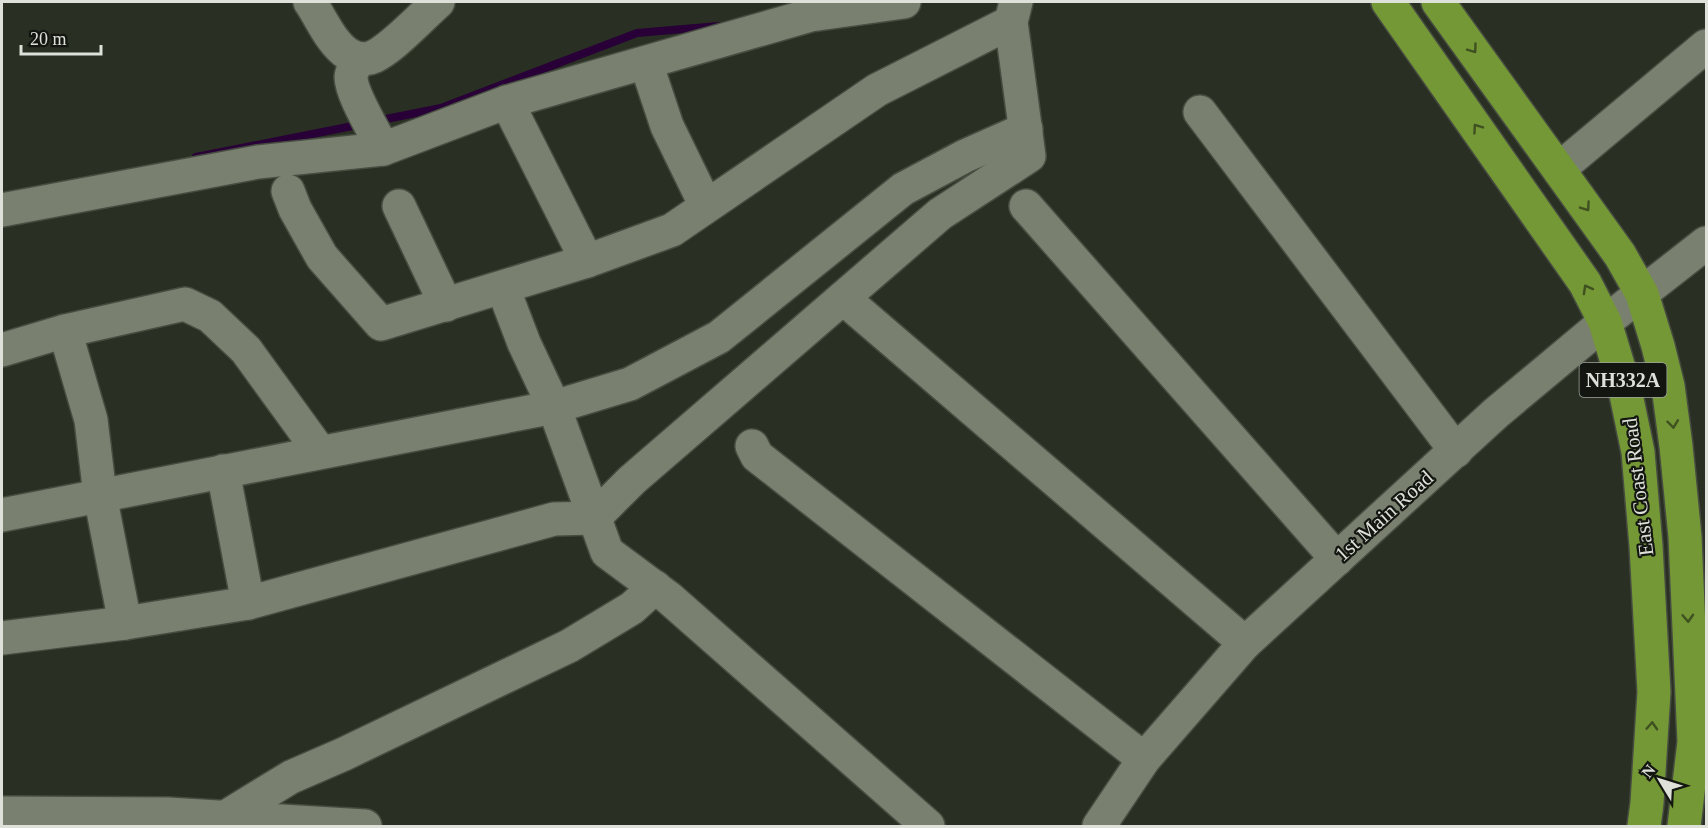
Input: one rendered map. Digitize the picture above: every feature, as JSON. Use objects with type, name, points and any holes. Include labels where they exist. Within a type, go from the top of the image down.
[{"type":"highway","name":"East Coast Road","points":[[1388,2],[1585,283],[1605,322],[1624,385],[1638,452],[1646,546],[1654,692],[1644,826]]},
{"type":"highway","name":"East Coast Road","points":[[1438,2],[1620,255],[1642,294],[1668,386],[1685,537],[1700,742],[1684,826]]},
{"type":"street","points":[[310,2],[335,41],[347,54],[359,59],[372,58],[391,45],[438,2]]},
{"type":"street","points":[[2,210],[258,162],[382,149],[507,102],[811,15],[904,2]]},
{"type":"street","points":[[2,638],[125,623],[248,603],[554,519],[594,518],[632,480],[940,214],[1029,156],[1014,12],[877,90],[672,230],[587,261],[381,324],[322,257],[295,209],[288,191]]},
{"type":"street","points":[[1559,169],[1707,46]]},
{"type":"street","points":[[359,59],[351,78],[382,149]]},
{"type":"street","points":[[646,63],[668,126],[706,206]]},
{"type":"street","points":[[507,102],[587,261]]},
{"type":"street","points":[[1200,112],[1456,451]]},
{"type":"street","points":[[2,515],[554,407],[630,384],[719,338],[903,189],[965,156],[1026,129]]},
{"type":"street","points":[[399,206],[446,305]]},
{"type":"street","points":[[1026,206],[1337,559]]},
{"type":"street","name":"1st Main Road","points":[[1100,826],[1144,759],[1245,643],[1496,413],[1605,322],[1707,243]]},
{"type":"street","points":[[503,288],[524,343],[554,407],[607,552],[678,605],[928,826]]},
{"type":"street","points":[[843,298],[1245,643]]},
{"type":"street","points":[[2,350],[65,331],[185,304],[210,316],[246,350],[320,452]]},
{"type":"street","points":[[65,331],[91,420],[100,495],[125,623]]},
{"type":"street","points":[[752,446],[757,456],[1144,759]]},
{"type":"street","points":[[223,471],[248,603]]},
{"type":"street","points":[[224,818],[291,777],[569,646],[632,608],[655,587]]},
{"type":"street","points":[[2,813],[138,820],[224,818],[365,826]]},
{"type":"waterway","points":[[376,121],[441,108],[637,33],[719,26]]},
{"type":"waterway","points":[[196,157],[363,124]]}]
